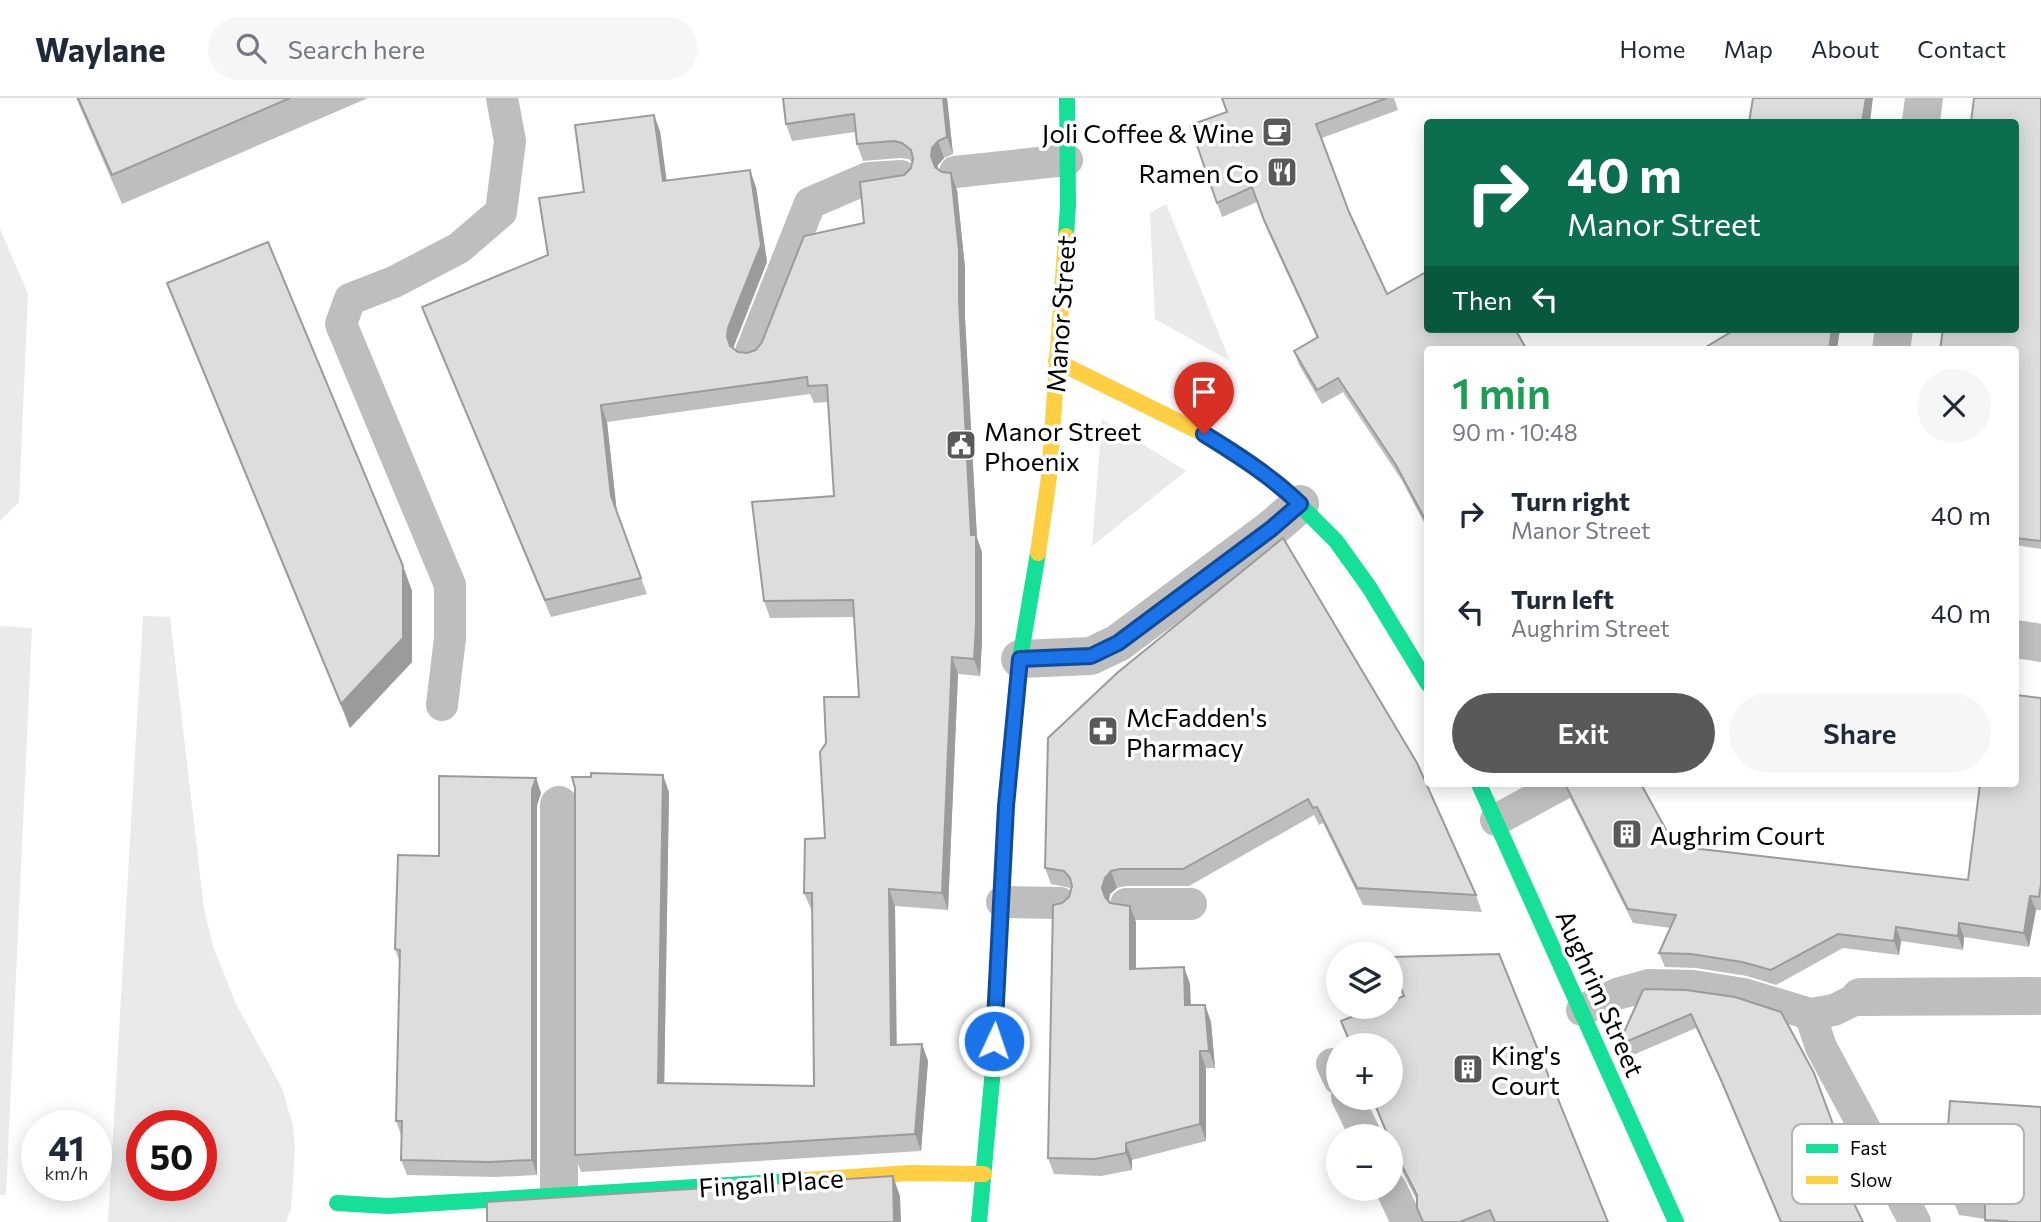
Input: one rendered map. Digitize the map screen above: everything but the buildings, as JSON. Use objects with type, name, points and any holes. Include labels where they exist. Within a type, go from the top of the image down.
[{"type":"main road","name":"Manor Street","points":[[979,1222],[993,1069],[1006,806],[1020,659],[1046,507],[1069,205],[1067,98]]},
{"type":"main road","points":[[1056,361],[1204,434],[1281,485],[1336,541],[1369,587],[1424,677]]},
{"type":"main road","name":"Aughrim Street","points":[[1480,787],[1676,1222]]},
{"type":"main road","name":"Fingall Place","points":[[337,1203],[388,1214],[559,1197],[910,1173],[984,1174]]},
{"type":"street","points":[[1921,119],[1924,98]]},
{"type":"street","points":[[1020,659],[1091,656],[1118,643],[1271,529],[1300,504]]},
{"type":"street","points":[[2019,639],[2041,643]]},
{"type":"street","points":[[559,805],[559,1197]]},
{"type":"street","points":[[1860,997],[2041,996]]},
{"type":"lane","points":[[442,705],[450,638],[450,585],[341,324],[350,299],[394,282],[459,248],[502,212],[510,141],[502,98]]},
{"type":"lane","points":[[955,172],[1068,160]]},
{"type":"lane","points":[[751,352],[810,203],[868,178],[901,176]]},
{"type":"lane","points":[[1496,820],[1556,787]]},
{"type":"lane","points":[[1002,902],[1060,903]]},
{"type":"lane","points":[[1126,904],[1191,904]]},
{"type":"lane","points":[[1582,1010],[1617,994],[1649,985],[1693,986],[1744,994],[1810,1014],[1834,1010],[1860,997]]},
{"type":"lane","points":[[1810,1014],[1821,1047],[1862,1124]]},
{"type":"lane","points":[[1397,1201],[1407,1222]]},
{"type":"lane","points":[[1905,1204],[1915,1222]]},
{"type":"shaded area","points":[[1166,204],[1230,361],[1155,319],[1150,213]]},
{"type":"shaded area","points":[[0,229],[28,294],[19,502],[0,521]]},
{"type":"shaded area","points":[[1102,419],[1186,471],[1092,546]]},
{"type":"shaded area","points":[[143,616],[170,617],[204,909],[213,946],[236,1004],[282,1088],[293,1126],[295,1150],[291,1209],[286,1222],[108,1222],[109,1201],[112,1201],[112,1153]]},
{"type":"shaded area","points":[[0,626],[32,628],[6,1195],[0,1195]]},
{"type":"traffic: fast","points":[[1066,236],[1067,98]]},
{"type":"traffic: fast","points":[[1293,498],[1336,541],[1369,587],[1424,677]]},
{"type":"traffic: fast","points":[[979,1222],[993,1069],[1006,806],[1020,659],[1038,553]]},
{"type":"traffic: fast","points":[[1480,787],[1676,1222]]},
{"type":"traffic: fast","points":[[337,1203],[388,1206],[807,1180]]},
{"type":"traffic: slow","points":[[1038,553],[1049,477],[1066,236]]},
{"type":"traffic: slow","points":[[1056,361],[1204,434],[1281,485],[1293,498]]},
{"type":"traffic: slow","points":[[807,1180],[910,1173],[984,1174]]},
{"type":"place","name":"Joli Coffee & Wine","points":[[1277,132]]},
{"type":"place","name":"Ramen Co","points":[[1282,172]]},
{"type":"place","name":"Manor Street Phoenix","points":[[961,445]]},
{"type":"place","name":"McFadden's Pharmacy","points":[[1103,731]]},
{"type":"place","name":"Aughrim Court","points":[[1627,834]]},
{"type":"place","name":"King's Court","points":[[1468,1069]]},
{"type":"route","points":[[994,1041],[1006,806],[1020,659],[1091,656],[1118,643],[1271,529],[1300,504],[1281,485],[1204,434]]}]
